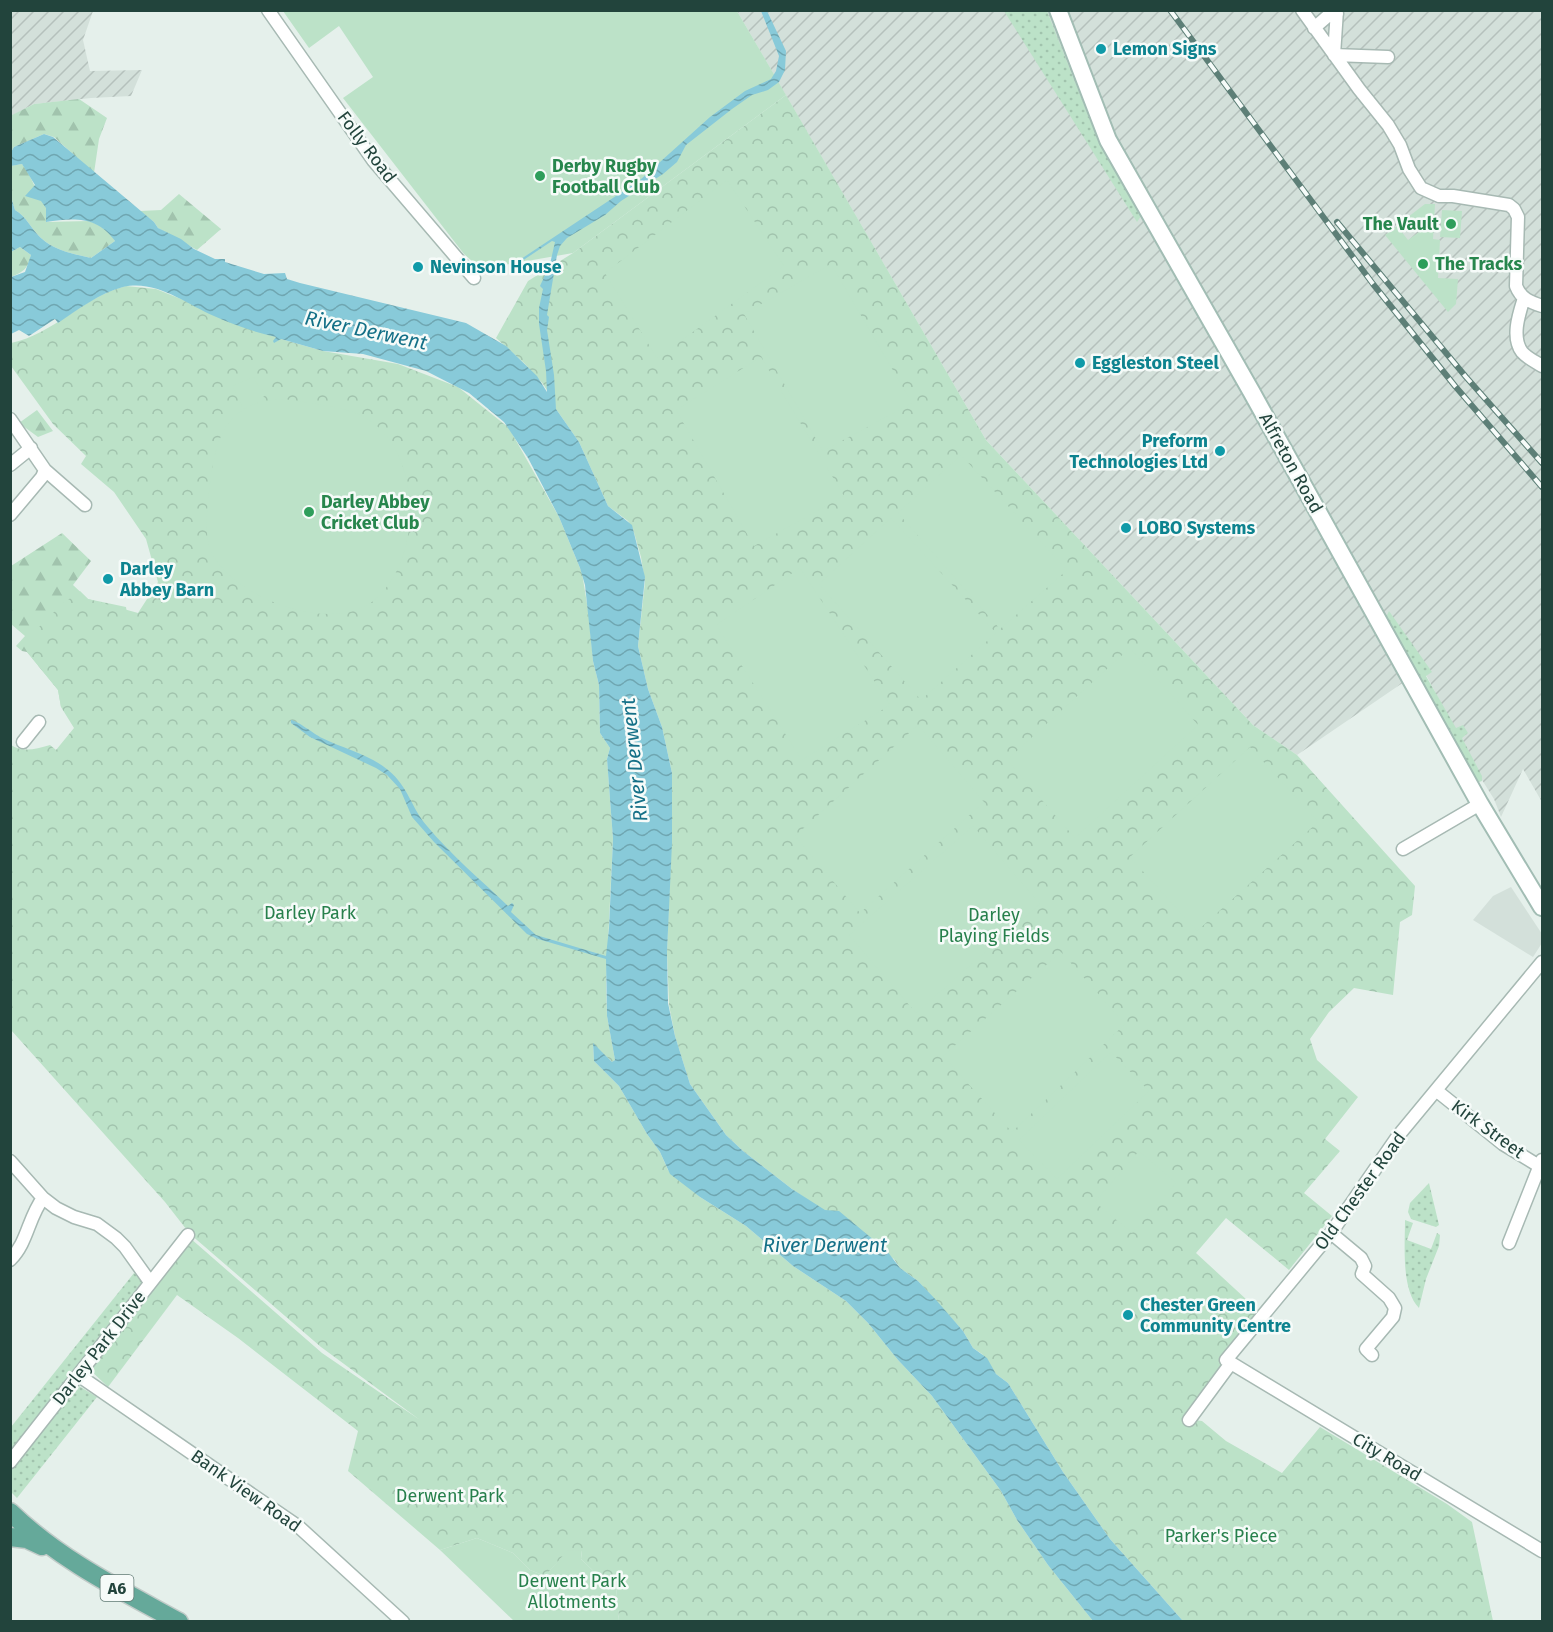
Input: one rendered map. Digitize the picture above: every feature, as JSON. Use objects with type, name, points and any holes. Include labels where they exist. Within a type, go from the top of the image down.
[{"type":"main road","name":"A6","points":[[10,1512],[33,1534],[57,1552]]},
{"type":"main road","name":"A6","points":[[10,1537],[27,1539],[57,1552],[178,1622]]},
{"type":"street","name":"Folly Road","points":[[267,10],[373,160],[474,278]]},
{"type":"street","name":"Alfreton Road","points":[[1058,10],[1108,140],[1296,470],[1480,804],[1542,907]]},
{"type":"street","points":[[1302,10],[1388,125],[1400,145],[1409,170],[1421,188],[1430,194],[1509,205],[1514,209],[1518,218],[1515,278],[1519,294],[1542,306]]},
{"type":"street","points":[[1314,28],[1329,15],[1337,12],[1334,55]]},
{"type":"street","points":[[1334,55],[1388,57]]},
{"type":"street","points":[[1524,298],[1517,321],[1519,346],[1523,354],[1542,366]]},
{"type":"street","points":[[10,419],[31,448],[43,474],[85,505]]},
{"type":"street","points":[[10,465],[31,448]]},
{"type":"street","points":[[10,515],[43,474]]},
{"type":"street","points":[[23,742],[39,722]]},
{"type":"street","points":[[1403,849],[1480,804]]},
{"type":"street","name":"Old Chester Road","points":[[1189,1420],[1231,1363],[1226,1360],[1331,1233],[1398,1136],[1542,962]]},
{"type":"street","name":"Kirk Street","points":[[1437,1091],[1503,1144],[1541,1163]]},
{"type":"street","points":[[10,1161],[43,1198],[66,1214],[104,1228],[116,1238],[150,1282]]},
{"type":"street","points":[[1509,1243],[1541,1163]]},
{"type":"street","points":[[10,1260],[21,1248],[36,1208],[43,1198]]},
{"type":"street","points":[[1331,1233],[1361,1258],[1365,1266],[1362,1274],[1389,1298],[1395,1308],[1393,1317],[1366,1350],[1372,1355]]},
{"type":"street","name":"Darley Park Drive","points":[[10,1462],[188,1235]]},
{"type":"street","name":"City Road","points":[[1231,1363],[1542,1551]]},
{"type":"street","name":"Bank View Road","points":[[78,1375],[299,1527],[403,1622]]},
{"type":"shaded area","points":[[11,11],[93,11],[83,40],[90,71],[142,70],[131,96],[34,104],[11,116]]},
{"type":"shaded area","points":[[737,11],[1542,11],[1542,802],[1523,769],[1501,817],[1494,799],[1477,772],[1423,669],[1297,755],[1253,725],[986,440]]},
{"type":"shaded area","points":[[1511,887],[1542,934],[1542,943],[1533,957],[1473,920],[1493,896]]},
{"type":"green space","name":"Derby Rugby Football Club","points":[[283,11],[737,11],[786,95],[573,253],[481,269],[464,254],[343,98],[373,77],[339,26],[309,48]]},
{"type":"green space","points":[[1004,11],[1047,11],[1100,145],[1141,216],[1137,222]]},
{"type":"green space","name":"Darley Playing Fields","points":[[786,95],[986,440],[1253,725],[1297,755],[1415,886],[1412,915],[1400,922],[1393,995],[1354,988],[1329,1012],[1310,1039],[1317,1060],[1358,1097],[1325,1139],[1340,1151],[1304,1193],[1332,1216],[1289,1270],[1226,1218],[1196,1253],[1260,1312],[1182,1418],[1202,1421],[1226,1441],[1282,1473],[1320,1427],[1447,1504],[1472,1522],[1493,1621],[1183,1621],[1110,1539],[1063,1472],[1008,1383],[996,1374],[982,1354],[973,1348],[963,1331],[918,1281],[900,1268],[894,1259],[792,1189],[743,1151],[726,1135],[690,1084],[675,1036],[669,1005],[667,952],[672,773],[662,727],[648,689],[638,646],[645,582],[641,557],[633,529],[628,521],[608,506],[579,442],[556,409],[554,401],[543,384],[496,338],[528,281],[573,253]]},
{"type":"green space","points":[[79,99],[107,118],[99,139],[94,173],[54,137],[44,134],[14,147],[11,152],[10,116],[34,104]]},
{"type":"green space","points":[[22,164],[47,208],[46,222],[89,221],[106,228],[115,241],[91,258],[58,249],[41,238],[15,210],[11,197],[10,166]]},
{"type":"green space","points":[[727,180],[784,266],[657,358],[605,273]]},
{"type":"green space","points":[[179,194],[221,229],[197,250],[158,228],[140,211],[161,210]]},
{"type":"green space","name":"The Tracks","points":[[1425,204],[1435,204],[1433,239],[1440,240],[1438,278],[1458,279],[1456,304],[1448,312],[1385,235],[1397,226],[1408,240],[1419,232],[1408,217]]},
{"type":"green space","name":"The Vault","points":[[1442,210],[1462,211],[1460,238],[1440,237]]},
{"type":"green space","points":[[20,247],[31,255],[30,260],[24,269],[11,277],[11,252]]},
{"type":"green space","points":[[831,264],[912,403],[823,451],[744,314]]},
{"type":"green space","name":"Darley Park","points":[[126,286],[156,289],[281,339],[323,351],[398,364],[458,387],[509,428],[559,517],[582,573],[593,661],[599,685],[600,733],[610,748],[607,759],[613,839],[606,984],[607,1016],[615,1060],[612,1062],[593,1044],[594,1061],[619,1086],[660,1152],[668,1170],[700,1197],[746,1226],[793,1266],[846,1301],[868,1323],[898,1360],[932,1396],[1001,1491],[1017,1520],[1048,1565],[1093,1621],[619,1621],[616,1585],[608,1585],[581,1559],[582,1551],[567,1552],[545,1576],[530,1570],[513,1553],[477,1538],[440,1550],[348,1471],[358,1431],[238,1338],[177,1295],[108,1387],[85,1365],[190,1238],[322,1353],[420,1420],[321,1347],[190,1234],[165,1202],[11,1030],[11,745],[25,750],[50,745],[56,750],[74,728],[61,707],[58,690],[27,652],[33,633],[61,605],[80,591],[88,599],[138,613],[158,582],[146,539],[114,492],[81,464],[86,456],[53,424],[11,366],[11,343],[41,332],[96,298]]},
{"type":"green space","points":[[761,357],[844,496],[754,546],[676,410]]},
{"type":"green space","points":[[254,377],[260,390],[263,389],[266,395],[263,397],[264,400],[243,409],[233,386]]},
{"type":"green space","name":"Darley Abbey Cricket Club","points":[[285,399],[342,409],[363,417],[372,422],[389,439],[401,461],[408,485],[410,511],[408,537],[401,562],[389,584],[373,601],[355,611],[333,614],[309,612],[284,606],[260,596],[239,583],[222,568],[211,551],[207,537],[207,514],[211,473],[219,440],[235,416],[248,407],[264,401]]},
{"type":"green space","points":[[37,410],[53,431],[38,437],[19,423]]},
{"type":"green space","points":[[961,455],[1067,570],[1000,629],[898,513]]},
{"type":"green space","points":[[891,518],[996,633],[921,700],[819,584]]},
{"type":"green space","points":[[62,533],[91,561],[73,585],[88,599],[126,607],[128,620],[61,707],[58,690],[27,652],[16,646],[25,636],[11,624],[11,566]]},
{"type":"green space","points":[[800,568],[890,705],[802,760],[716,625]]},
{"type":"green space","points":[[1389,611],[1432,672],[1426,676],[1456,728],[1463,725],[1468,733],[1462,738],[1482,776],[1482,781],[1479,782],[1474,774],[1422,685],[1386,617]]},
{"type":"green space","points":[[1130,648],[1198,725],[1075,838],[1007,760]]},
{"type":"green space","points":[[918,725],[984,802],[860,913],[795,836]]},
{"type":"green space","points":[[1250,747],[1318,822],[1197,931],[1130,857]]},
{"type":"green space","points":[[973,826],[1040,904],[916,1013],[849,935]]},
{"type":"green space","points":[[1061,952],[1125,1024],[1012,1132],[943,1056]]},
{"type":"green space","points":[[1111,1052],[1149,1091],[1057,1179],[1019,1140]]},
{"type":"green space","points":[[1139,1151],[1176,1183],[1132,1233],[1095,1202]]},
{"type":"green space","points":[[1429,1183],[1439,1225],[1436,1227],[1411,1219],[1408,1212],[1410,1203]]},
{"type":"green space","points":[[1405,1220],[1413,1223],[1407,1240],[1431,1249],[1437,1233],[1440,1235],[1439,1246],[1426,1279],[1419,1308],[1413,1300],[1407,1279]]},
{"type":"green space","points":[[134,1273],[146,1282],[11,1450],[11,1427]]},
{"type":"green space","points":[[79,1386],[97,1397],[17,1498],[11,1492],[10,1469]]},
{"type":"green space","name":"Derwent Park Allotments","points":[[477,1538],[513,1553],[530,1570],[545,1576],[567,1551],[582,1550],[581,1559],[608,1585],[616,1585],[619,1621],[514,1621],[440,1550]]},
{"type":"water","name":"River Derwent","points":[[761,11],[767,11],[786,51],[785,70],[779,82],[768,90],[752,95],[732,109],[686,145],[677,162],[663,174],[621,201],[605,215],[567,238],[560,246],[557,255],[547,315],[549,317],[547,330],[554,375],[556,409],[579,442],[608,506],[632,525],[645,577],[638,646],[648,689],[662,727],[672,773],[672,843],[667,952],[668,1003],[675,1036],[690,1084],[726,1135],[792,1189],[825,1210],[839,1211],[887,1251],[900,1268],[918,1281],[937,1301],[963,1331],[973,1348],[987,1358],[996,1374],[1008,1383],[1063,1472],[1110,1539],[1183,1621],[1093,1621],[1048,1565],[1017,1520],[1001,1491],[932,1396],[898,1360],[868,1323],[846,1301],[793,1266],[746,1226],[700,1197],[670,1174],[660,1152],[619,1086],[594,1061],[593,1043],[612,1062],[615,1060],[607,1016],[606,959],[527,934],[434,842],[412,817],[400,789],[387,775],[310,737],[291,723],[291,720],[294,721],[322,738],[365,756],[388,770],[401,783],[422,819],[436,837],[508,906],[512,903],[514,905],[511,912],[536,935],[606,956],[613,839],[607,759],[610,748],[600,733],[599,685],[593,661],[585,585],[559,517],[528,458],[504,422],[469,393],[426,371],[363,354],[323,351],[281,339],[274,343],[276,337],[229,322],[159,289],[147,286],[123,287],[106,293],[58,323],[55,319],[29,336],[19,330],[11,334],[11,277],[25,272],[31,255],[20,247],[11,252],[11,197],[15,210],[41,238],[58,249],[91,258],[115,241],[101,227],[93,223],[75,220],[46,222],[46,208],[41,201],[25,196],[35,185],[22,164],[11,166],[11,152],[14,147],[44,134],[53,137],[154,222],[158,228],[181,239],[194,249],[215,259],[225,259],[225,262],[264,274],[285,273],[287,279],[300,283],[466,323],[506,346],[537,376],[547,392],[539,324],[539,308],[543,289],[540,286],[550,264],[555,242],[552,241],[519,263],[518,261],[640,180],[710,117],[745,91],[771,79],[776,71],[779,56]]},
{"type":"railway","points":[[1170,10],[1373,284],[1455,386],[1542,487]]},
{"type":"railway","points":[[1337,222],[1466,377],[1542,463]]},
{"type":"place","name":"Lemon Signs","points":[[1101,49]]},
{"type":"place","name":"Derby Rugby Football Club","points":[[540,176]]},
{"type":"place","name":"The Vault","points":[[1451,224]]},
{"type":"place","name":"The Tracks","points":[[1423,264]]},
{"type":"place","name":"Nevinson House","points":[[418,267]]},
{"type":"place","name":"Eggleston Steel","points":[[1080,363]]},
{"type":"place","name":"Preform Technologies Ltd","points":[[1220,451]]},
{"type":"place","name":"Darley Abbey Cricket Club","points":[[309,512]]},
{"type":"place","name":"LOBO Systems","points":[[1126,528]]},
{"type":"place","name":"Darley Abbey Barn","points":[[108,579]]},
{"type":"place","name":"Chester Green Community Centre","points":[[1128,1315]]},
{"type":"park label","name":"Derwent Park","points":[[450,1496]]},
{"type":"park label","name":"Parker's Piece","points":[[1221,1536]]}]
